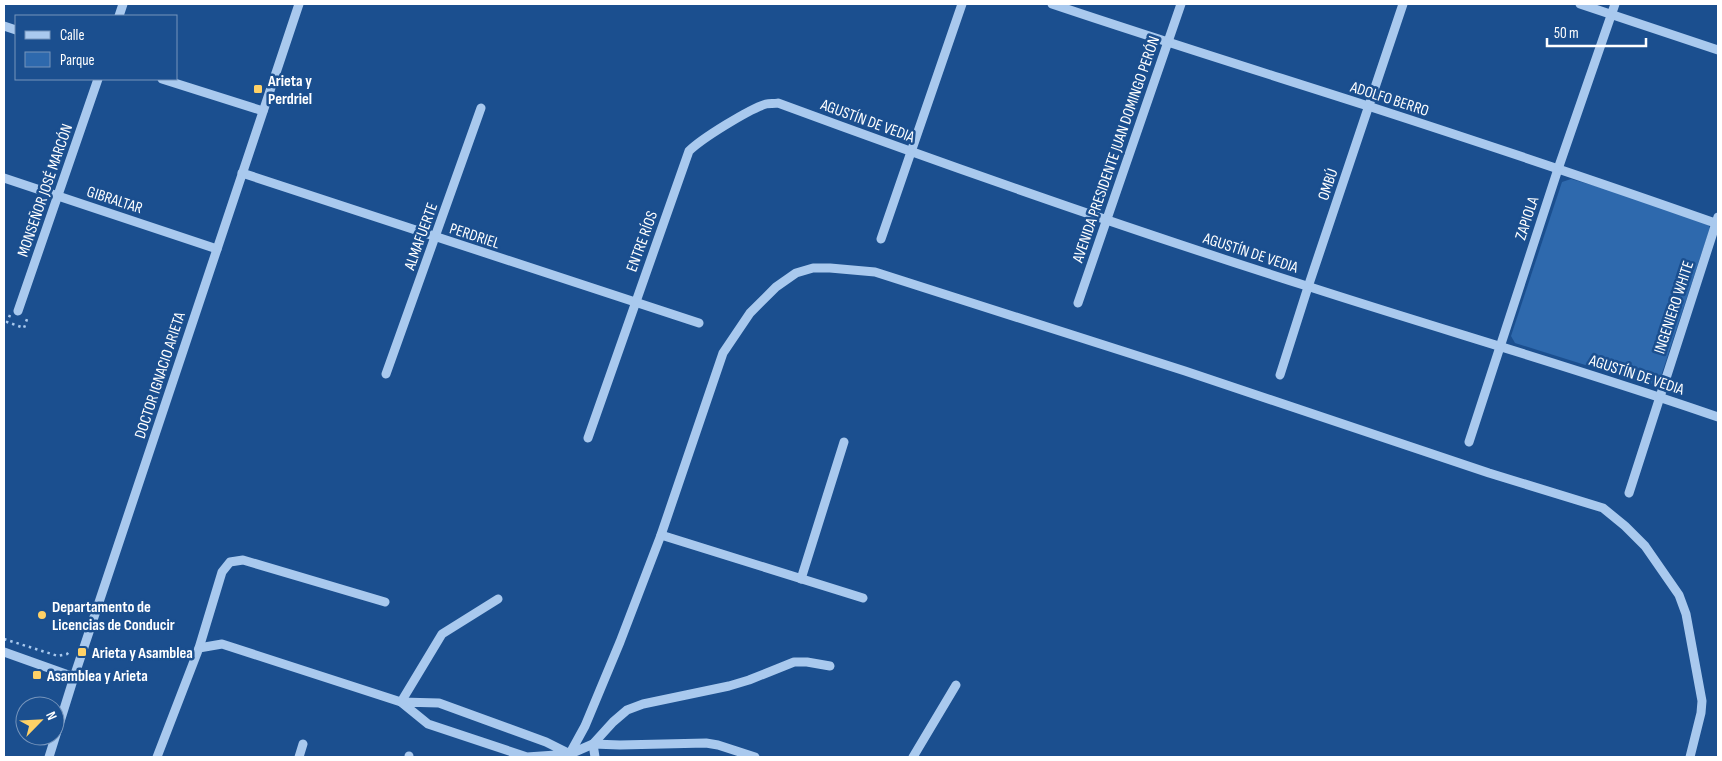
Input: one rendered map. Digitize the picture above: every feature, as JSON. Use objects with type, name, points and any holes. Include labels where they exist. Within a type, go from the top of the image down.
[{"type":"street","name":"DOCTOR IGNACIO ARIETA","points":[[49,757],[298,4]]},
{"type":"street","points":[[881,239],[962,4]]},
{"type":"street","name":"ADOLFO BERRO","points":[[1052,4],[1718,221]]},
{"type":"street","name":"AVENIDA PRESIDENTE JUAN DOMINGO PERÓN","points":[[1078,303],[1181,4]]},
{"type":"street","name":"OMBÚ","points":[[1280,375],[1403,4]]},
{"type":"street","points":[[1580,4],[1718,50]]},
{"type":"street","name":"ZAPIOLA","points":[[1469,442],[1614,4]]},
{"type":"street","name":"MONSEÑOR JOSÉ MARCÓN","points":[[14,312],[58,196],[98,80]]},
{"type":"street","points":[[165,80],[263,111]]},
{"type":"street","name":"AGUSTÍN DE VEDIA","points":[[778,103],[911,152],[1106,219],[1308,286],[1660,396],[1718,416]]},
{"type":"street","name":"ENTRE RÍOS","points":[[588,438],[689,151],[698,142],[754,110],[767,104],[778,103]]},
{"type":"street","name":"ALMAFUERTE","points":[[386,374],[481,108]]},
{"type":"street","name":"PERDRIEL","points":[[242,173],[699,323]]},
{"type":"street","name":"GIBRALTAR","points":[[4,178],[217,249]]},
{"type":"street","name":"INGENIERO WHITE","points":[[1629,493],[1718,221]]},
{"type":"street","points":[[569,756],[620,642],[661,535],[723,353],[750,313],[776,287],[796,273],[813,268],[830,268],[875,272],[1603,508],[1645,546],[1679,595],[1686,614],[1702,701],[1702,713],[1690,757]]},
{"type":"street","points":[[801,579],[844,442]]},
{"type":"street","points":[[661,535],[863,598]]},
{"type":"street","points":[[157,757],[199,648],[222,572],[230,562],[243,560],[385,602]]},
{"type":"street","points":[[401,702],[442,634],[498,600]]},
{"type":"street","points":[[199,648],[222,644],[401,702],[439,703],[546,742],[569,756]]},
{"type":"street","points":[[4,652],[74,677]]},
{"type":"street","points":[[401,702],[428,724],[527,757],[569,756],[593,744],[627,710],[643,704],[729,686],[750,680],[794,662],[830,666]]},
{"type":"street","points":[[913,757],[956,685]]},
{"type":"street","points":[[299,757],[303,744]]},
{"type":"street","points":[[593,744],[596,757]]},
{"type":"street","points":[[593,744],[706,744],[718,745],[755,757]]},
{"type":"path","points":[[14,312],[7,322],[24,328],[30,309]]},
{"type":"path","points":[[4,639],[58,656],[67,654],[74,647]]},
{"type":"green space","points":[[1571,179],[1705,218],[1710,228],[1660,379],[1649,385],[1515,343],[1511,336],[1562,182]]},
{"type":"place","name":"Arieta y Perdriel","points":[[258,89]]},
{"type":"place","name":"Departamento de Licencias de Conducir","points":[[42,615]]},
{"type":"place","name":"Arieta y Asamblea","points":[[82,652]]},
{"type":"place","name":"Asamblea y Arieta","points":[[37,675]]}]
